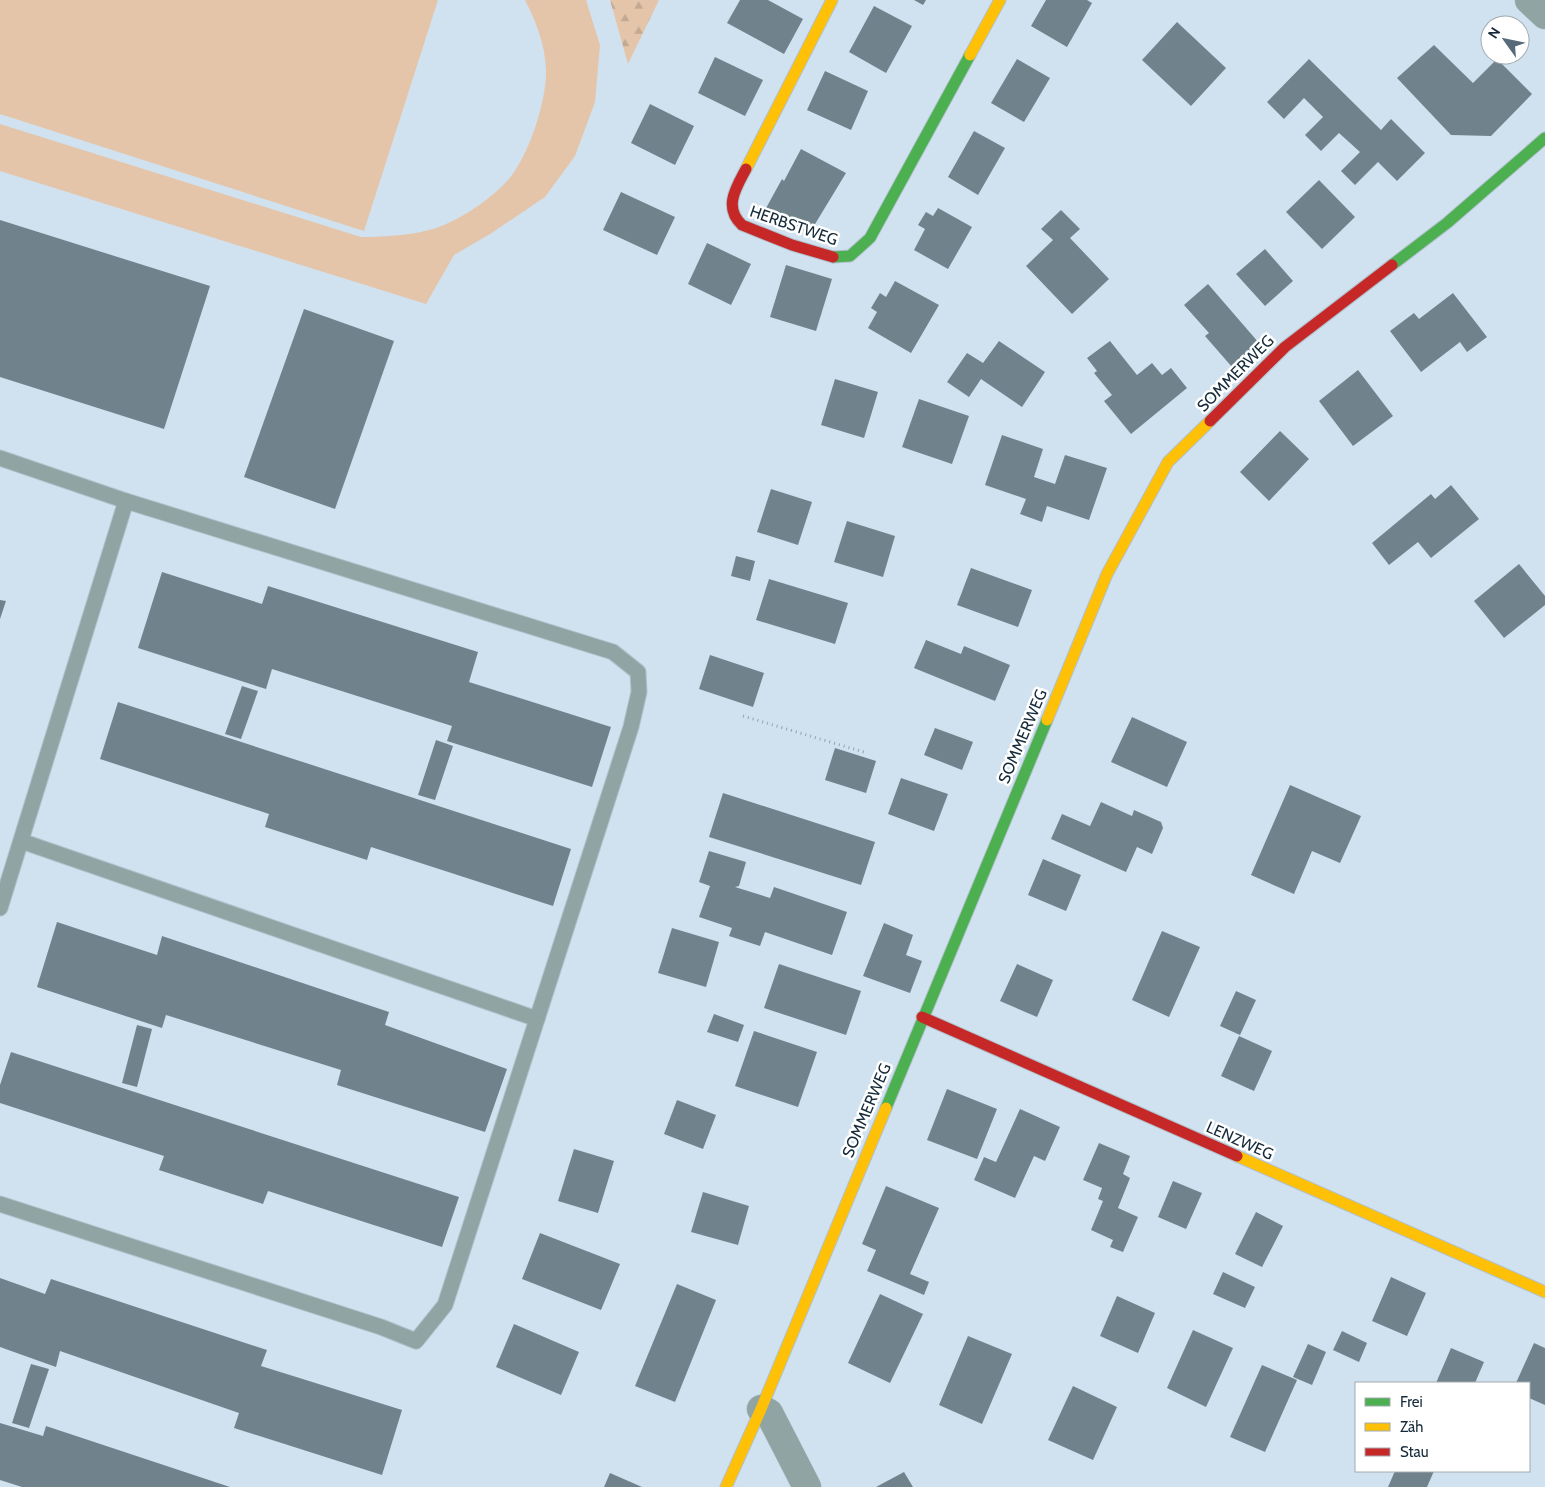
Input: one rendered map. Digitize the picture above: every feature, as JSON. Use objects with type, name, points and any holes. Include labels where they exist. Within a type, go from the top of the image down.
[{"type":"street","name":"HERBSTWEG","points":[[832,0],[735,191],[730,205],[733,217],[742,225],[825,256],[842,258],[858,251],[870,238],[1000,0]]},
{"type":"street","points":[[1529,0],[1545,15]]},
{"type":"street","name":"SOMMERWEG","points":[[726,1487],[761,1409],[1107,574],[1168,462],[1284,347],[1446,223],[1545,138]]},
{"type":"street","name":"LENZWEG","points":[[922,1017],[1545,1292]]},
{"type":"street","points":[[761,1409],[769,1413],[807,1487]]},
{"type":"lane","points":[[0,458],[126,500],[613,652],[638,672],[639,692],[631,727],[445,1305],[416,1341],[382,1327],[0,1204]]},
{"type":"lane","points":[[0,908],[126,500]]},
{"type":"lane","points":[[21,842],[538,1019]]},
{"type":"path","points":[[743,716],[867,753]]},
{"type":"green space","points":[[0,0],[438,0],[364,231],[0,114]]},
{"type":"green space","points":[[525,0],[586,0],[600,45],[595,102],[575,156],[545,197],[490,234],[454,255],[426,304],[0,171],[0,124],[361,237],[403,235],[435,228],[461,216],[495,193],[516,169],[530,142],[540,112],[546,82],[546,69],[539,33]]},
{"type":"green space","points":[[610,0],[659,0],[628,64]]},
{"type":"building","points":[[740,0],[768,0],[803,19],[784,54],[727,23]]},
{"type":"building","points":[[914,0],[926,0],[923,5]]},
{"type":"building","points":[[1046,0],[1087,0],[1092,3],[1067,47],[1031,26]]},
{"type":"building","points":[[874,6],[912,26],[886,73],[849,52]]},
{"type":"building","points":[[1177,22],[1226,68],[1191,106],[1142,60]]},
{"type":"building","points":[[1434,45],[1473,83],[1491,65],[1503,65],[1532,94],[1491,136],[1451,135],[1397,78]]},
{"type":"building","points":[[715,57],[763,80],[745,116],[698,93]]},
{"type":"building","points":[[1017,59],[1050,78],[1024,122],[991,103]]},
{"type":"building","points":[[1309,59],[1381,130],[1391,119],[1425,153],[1397,181],[1378,162],[1355,185],[1341,171],[1360,152],[1339,133],[1321,151],[1305,135],[1323,117],[1304,98],[1284,119],[1267,102]]},
{"type":"building","points":[[825,71],[868,91],[851,130],[807,110]]},
{"type":"building","points":[[650,104],[694,126],[675,165],[631,143]]},
{"type":"building","points":[[974,131],[1005,148],[978,195],[948,177]]},
{"type":"building","points":[[801,149],[846,173],[809,234],[765,210],[782,179],[784,181]]},
{"type":"building","points":[[1319,180],[1355,217],[1322,249],[1286,212]]},
{"type":"building","points":[[621,192],[675,217],[657,255],[603,230]]},
{"type":"building","points":[[938,208],[972,227],[948,269],[914,250],[925,229],[918,225],[926,212],[933,216]]},
{"type":"building","points":[[1061,210],[1080,229],[1070,238],[1109,279],[1072,314],[1026,266],[1053,240],[1041,229]]},
{"type":"building","points":[[0,220],[210,286],[164,429],[0,377]]},
{"type":"building","points":[[707,243],[751,264],[731,305],[688,284]]},
{"type":"building","points":[[1265,249],[1293,281],[1265,306],[1236,274]]},
{"type":"building","points":[[786,265],[832,279],[816,331],[770,317]]},
{"type":"building","points":[[895,281],[939,305],[911,353],[868,328],[877,312],[871,308],[880,293],[886,297]]},
{"type":"building","points":[[1208,284],[1259,343],[1232,367],[1205,336],[1209,333],[1184,305]]},
{"type":"building","points":[[1453,293],[1487,337],[1467,352],[1460,342],[1421,372],[1390,331],[1414,313],[1419,319]]},
{"type":"building","points":[[304,309],[394,341],[335,509],[244,477]]},
{"type":"building","points":[[999,341],[1045,372],[1022,407],[981,379],[969,397],[947,382],[967,353],[983,363]]},
{"type":"building","points":[[1110,341],[1137,375],[1152,363],[1162,375],[1171,368],[1187,388],[1131,434],[1104,401],[1112,395],[1094,373],[1097,371],[1087,358]]},
{"type":"building","points":[[1358,370],[1393,416],[1353,446],[1319,401]]},
{"type":"building","points":[[835,379],[878,392],[864,438],[821,425]]},
{"type":"building","points":[[919,399],[969,416],[952,464],[902,447]]},
{"type":"building","points":[[1280,431],[1309,459],[1269,501],[1240,472]]},
{"type":"building","points":[[1002,435],[1043,449],[1034,477],[1055,484],[1065,455],[1107,468],[1089,520],[1047,506],[1042,522],[1020,514],[1026,499],[985,485]]},
{"type":"building","points":[[1451,485],[1479,519],[1431,558],[1418,542],[1389,565],[1372,543],[1431,494],[1435,499]]},
{"type":"building","points":[[771,489],[812,502],[798,545],[757,532]]},
{"type":"building","points":[[847,521],[895,536],[883,577],[834,562]]},
{"type":"building","points":[[736,556],[755,561],[750,581],[731,576]]},
{"type":"building","points":[[1519,564],[1545,596],[1545,605],[1504,638],[1474,601]]},
{"type":"building","points":[[971,568],[1032,590],[1018,627],[957,605]]},
{"type":"building","points":[[162,572],[262,604],[268,586],[478,652],[469,682],[611,727],[592,787],[447,741],[452,726],[272,669],[266,689],[138,648]]},
{"type":"building","points":[[769,579],[848,603],[835,644],[756,620]]},
{"type":"building","points":[[0,600],[6,601],[0,619]]},
{"type":"building","points":[[926,640],[961,654],[964,646],[1010,665],[995,701],[914,668]]},
{"type":"building","points":[[710,655],[764,673],[753,707],[699,689]]},
{"type":"building","points":[[242,686],[258,691],[241,739],[225,734]]},
{"type":"building","points":[[118,702],[571,849],[553,906],[371,847],[367,860],[265,827],[269,814],[100,759]]},
{"type":"building","points":[[1132,717],[1187,742],[1167,787],[1111,762]]},
{"type":"building","points":[[935,728],[973,742],[962,770],[924,755]]},
{"type":"building","points":[[436,740],[453,746],[435,800],[418,795]]},
{"type":"building","points":[[835,748],[876,761],[866,793],[825,780]]},
{"type":"building","points":[[901,778],[948,794],[934,831],[888,814]]},
{"type":"building","points":[[1290,785],[1361,816],[1340,863],[1312,851],[1294,894],[1251,875]]},
{"type":"building","points":[[723,793],[875,842],[861,885],[709,837]]},
{"type":"building","points":[[1101,802],[1132,816],[1134,810],[1161,822],[1163,828],[1152,854],[1137,847],[1126,872],[1051,839],[1062,814],[1090,826]]},
{"type":"building","points":[[709,851],[746,862],[739,886],[735,887],[770,898],[774,887],[847,912],[832,955],[765,932],[760,946],[729,936],[732,928],[699,917],[710,886],[699,882]]},
{"type":"building","points":[[1043,859],[1081,875],[1066,911],[1028,895]]},
{"type":"building","points":[[57,922],[157,955],[162,936],[389,1012],[385,1025],[507,1069],[485,1132],[337,1085],[341,1070],[166,1015],[162,1028],[37,987]]},
{"type":"building","points":[[884,923],[913,935],[906,955],[922,961],[910,993],[863,976]]},
{"type":"building","points":[[672,928],[719,942],[706,987],[658,973]]},
{"type":"building","points":[[1162,931],[1200,947],[1169,1017],[1132,1000]]},
{"type":"building","points":[[779,964],[861,991],[846,1035],[764,1008]]},
{"type":"building","points":[[1017,964],[1053,980],[1037,1017],[1000,1001]]},
{"type":"building","points":[[1236,991],[1256,1000],[1240,1035],[1220,1026]]},
{"type":"building","points":[[714,1014],[744,1025],[738,1042],[707,1032]]},
{"type":"building","points":[[137,1025],[152,1029],[137,1087],[122,1083]]},
{"type":"building","points":[[754,1031],[817,1052],[798,1107],[735,1086]]},
{"type":"building","points":[[1239,1036],[1272,1051],[1254,1091],[1221,1076]]},
{"type":"building","points":[[11,1052],[459,1197],[442,1247],[268,1191],[263,1204],[159,1170],[164,1156],[0,1103],[0,1085]]},
{"type":"building","points":[[947,1089],[997,1109],[977,1159],[927,1140]]},
{"type":"building","points":[[677,1100],[716,1115],[703,1149],[664,1134]]},
{"type":"building","points":[[1020,1109],[1060,1127],[1045,1161],[1034,1156],[1015,1198],[974,1180],[984,1157],[996,1162]]},
{"type":"building","points":[[1099,1143],[1130,1156],[1123,1174],[1130,1178],[1118,1208],[1138,1217],[1123,1252],[1110,1247],[1113,1240],[1091,1230],[1103,1201],[1098,1199],[1102,1188],[1083,1180]]},
{"type":"building","points":[[574,1149],[614,1161],[598,1213],[558,1201]]},
{"type":"building","points":[[1173,1181],[1202,1193],[1186,1229],[1158,1217]]},
{"type":"building","points":[[886,1186],[939,1208],[910,1274],[929,1282],[924,1295],[867,1271],[876,1250],[862,1244]]},
{"type":"building","points":[[703,1192],[749,1206],[738,1245],[691,1232]]},
{"type":"building","points":[[1256,1212],[1283,1226],[1262,1267],[1235,1254]]},
{"type":"building","points":[[540,1233],[620,1264],[601,1310],[522,1279]]},
{"type":"building","points":[[1223,1272],[1255,1287],[1245,1308],[1213,1294]]},
{"type":"building","points":[[1391,1277],[1426,1293],[1407,1336],[1372,1321]]},
{"type":"building","points":[[0,1278],[45,1294],[51,1279],[267,1350],[261,1366],[402,1410],[382,1475],[234,1428],[239,1413],[60,1351],[56,1367],[0,1347]]},
{"type":"building","points":[[677,1284],[716,1300],[675,1402],[635,1386]]},
{"type":"building","points":[[880,1294],[923,1314],[890,1383],[848,1363]]},
{"type":"building","points":[[1117,1296],[1155,1313],[1138,1353],[1100,1336]]},
{"type":"building","points":[[514,1324],[579,1352],[561,1395],[496,1367]]},
{"type":"building","points":[[1193,1330],[1233,1348],[1206,1407],[1167,1388]]},
{"type":"building","points":[[1342,1331],[1367,1343],[1359,1362],[1333,1350]]},
{"type":"building","points":[[968,1336],[1012,1354],[982,1424],[939,1405]]},
{"type":"building","points":[[1534,1343],[1545,1348],[1545,1405],[1530,1398],[1530,1382],[1516,1382]]},
{"type":"building","points":[[1308,1344],[1326,1352],[1312,1385],[1293,1377]]},
{"type":"building","points":[[1451,1348],[1484,1362],[1475,1382],[1436,1382]]},
{"type":"building","points":[[31,1364],[49,1369],[29,1428],[12,1423]]},
{"type":"building","points":[[1262,1365],[1297,1380],[1265,1452],[1230,1437]]},
{"type":"building","points":[[1073,1386],[1117,1407],[1093,1460],[1048,1440]]},
{"type":"building","points":[[0,1423],[43,1436],[46,1426],[230,1487],[22,1487],[0,1480]]},
{"type":"building","points":[[904,1472],[913,1487],[876,1487]]},
{"type":"building","points":[[1395,1472],[1434,1472],[1427,1487],[1388,1487]]},
{"type":"building","points":[[610,1473],[642,1487],[604,1487]]},
{"type":"traffic: fast","points":[[833,257],[850,256],[870,238],[970,55]]},
{"type":"traffic: fast","points":[[1392,265],[1447,223],[1545,138]]},
{"type":"traffic: fast","points":[[886,1108],[1047,720]]},
{"type":"traffic: slow","points":[[746,169],[832,0]]},
{"type":"traffic: slow","points":[[970,55],[1000,0]]},
{"type":"traffic: slow","points":[[1047,720],[1107,574],[1168,462],[1210,421]]},
{"type":"traffic: slow","points":[[726,1487],[761,1409],[886,1108]]},
{"type":"traffic: slow","points":[[1237,1156],[1545,1292]]},
{"type":"traffic: jam","points":[[746,169],[735,190],[732,204],[736,218],[742,225],[792,245],[833,257]]},
{"type":"traffic: jam","points":[[1210,421],[1285,347],[1392,265]]},
{"type":"traffic: jam","points":[[922,1017],[1237,1156]]}]
